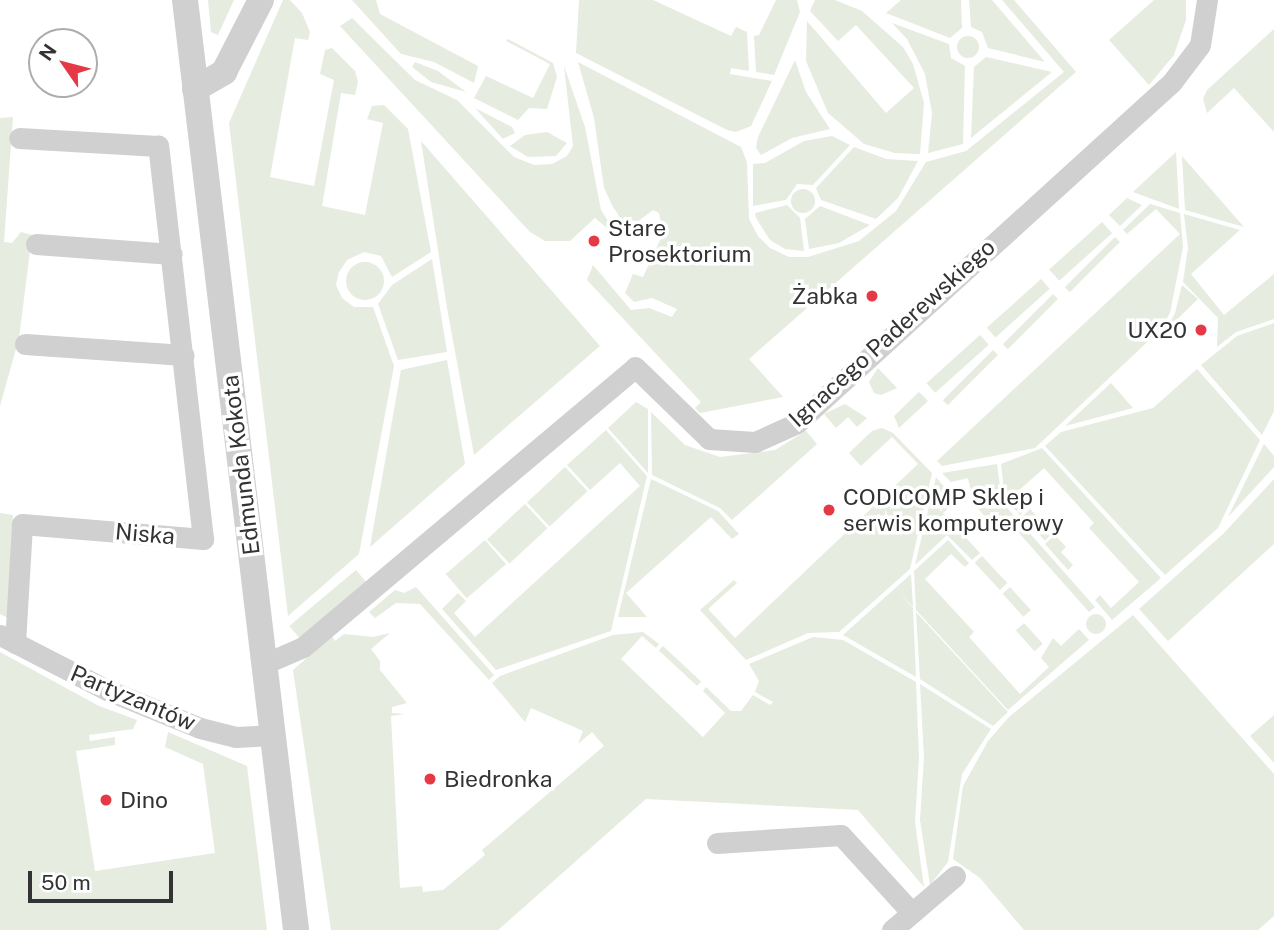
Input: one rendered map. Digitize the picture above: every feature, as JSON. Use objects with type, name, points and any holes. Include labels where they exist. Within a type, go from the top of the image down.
[{"type":"street","name":"Edmunda Kokota","points":[[185,0],[296,930]]},
{"type":"street","points":[[195,89],[224,72],[261,0]]},
{"type":"street","name":"Ignacego Paderewskiego","points":[[264,664],[303,647],[635,367],[709,439],[755,442],[797,423],[1172,82],[1200,45],[1207,0]]},
{"type":"street","name":"Niska","points":[[8,639],[22,524],[203,539],[158,146],[19,138]]},
{"type":"street","points":[[36,244],[172,254]]},
{"type":"street","points":[[25,344],[184,355]]},
{"type":"street","name":"Partyzantów","points":[[8,639],[107,690],[200,728],[236,737],[272,736]]},
{"type":"street","points":[[717,843],[841,835],[912,913]]},
{"type":"street","points":[[892,930],[955,876]]},
{"type":"shaded area","points":[[208,0],[234,0],[218,35],[211,32]]},
{"type":"shaded area","points":[[283,0],[290,0],[302,13],[310,32],[308,40],[295,38],[270,177],[314,186],[334,80],[320,74],[325,50],[332,48],[355,71],[358,82],[355,95],[341,93],[322,206],[365,215],[383,123],[367,119],[372,106],[384,105],[408,129],[431,252],[392,277],[381,256],[364,252],[347,260],[339,272],[336,285],[342,298],[354,307],[373,307],[394,366],[359,554],[288,616],[229,123]]},
{"type":"shaded area","points":[[352,0],[376,0],[380,14],[478,66],[474,83],[434,62],[401,54]]},
{"type":"shaded area","points":[[579,0],[653,0],[731,36],[736,27],[747,32],[749,71],[731,68],[730,74],[772,81],[751,126],[736,132],[727,130],[576,53]]},
{"type":"shaded area","points":[[776,0],[797,0],[800,12],[774,75],[756,72],[754,36],[759,35]]},
{"type":"shaded area","points":[[815,0],[835,0],[862,11],[903,47],[913,64],[924,103],[920,154],[895,153],[864,144],[828,113],[806,61],[807,21],[886,113],[914,88],[856,25],[838,41],[810,11]]},
{"type":"shaded area","points":[[901,0],[961,0],[962,28],[950,38],[886,13]]},
{"type":"shaded area","points":[[969,0],[992,0],[1045,62],[988,48],[982,32],[971,27]]},
{"type":"shaded area","points":[[1002,0],[1014,0],[1076,72],[749,359],[783,397],[700,413],[695,408],[701,402],[587,280],[593,265],[631,310],[649,308],[672,317],[677,309],[652,298],[634,302],[625,293],[633,274],[643,277],[663,234],[659,213],[653,210],[628,229],[613,207],[604,188],[594,118],[578,62],[741,147],[747,162],[749,219],[758,236],[770,248],[789,257],[808,257],[859,241],[896,211],[926,162],[966,151],[1064,72]]},
{"type":"shaded area","points":[[1154,0],[1186,0],[1186,20],[1174,55],[1149,85],[1109,40]]},
{"type":"shaded area","points":[[352,18],[415,80],[457,100],[514,157],[534,165],[552,164],[567,156],[573,146],[564,66],[585,127],[601,210],[618,237],[595,218],[570,241],[545,241],[530,232],[340,26]]},
{"type":"shaded area","points":[[892,23],[949,44],[951,58],[965,66],[963,144],[928,153],[932,113],[925,74],[907,39]]},
{"type":"shaded area","points":[[1274,29],[1274,132],[1234,88],[1207,113],[1203,99],[1207,90]]},
{"type":"shaded area","points":[[968,36],[976,39],[979,47],[976,55],[968,58],[960,55],[957,47],[960,39]]},
{"type":"shaded area","points":[[508,39],[553,63],[557,77],[547,109],[529,108],[518,120],[474,98],[486,76],[533,98],[550,64],[506,41]]},
{"type":"shaded area","points":[[986,57],[1052,72],[971,138],[974,67]]},
{"type":"shaded area","points":[[795,60],[806,92],[830,129],[792,138],[761,155],[756,148],[758,137]]},
{"type":"shaded area","points":[[415,62],[438,71],[466,92],[431,82],[412,67]]},
{"type":"shaded area","points":[[475,108],[512,127],[515,133],[503,139]]},
{"type":"shaded area","points":[[13,117],[4,242],[12,243],[21,232],[32,235],[19,338],[0,406],[0,118]]},
{"type":"shaded area","points":[[547,132],[567,143],[556,156],[528,157],[510,146],[525,135]]},
{"type":"shaded area","points":[[832,136],[850,145],[813,185],[797,184],[786,200],[753,206],[753,164],[765,163],[804,141]]},
{"type":"shaded area","points":[[421,141],[600,346],[474,455],[447,308]]},
{"type":"shaded area","points":[[854,147],[886,159],[918,161],[898,198],[876,219],[821,200],[816,188]]},
{"type":"shaded area","points":[[1176,152],[1179,209],[1133,192]]},
{"type":"shaded area","points":[[1182,156],[1244,227],[1185,210]]},
{"type":"shaded area","points":[[803,189],[814,196],[815,201],[808,212],[803,213],[792,206],[791,201],[798,190]]},
{"type":"shaded area","points":[[1127,198],[1142,205],[1120,226],[1109,215]]},
{"type":"shaded area","points":[[1150,204],[1180,213],[1183,247],[1170,313],[1160,330],[1035,448],[942,466],[937,461],[1180,234],[1156,209],[1127,234],[1123,230]]},
{"type":"shaded area","points":[[787,205],[800,218],[804,251],[785,249],[770,240],[756,218],[755,213]]},
{"type":"shaded area","points":[[820,206],[870,225],[839,243],[809,249],[805,219]]},
{"type":"shaded area","points":[[1184,214],[1240,230],[1191,274],[1224,315],[1274,274],[1274,319],[1236,332],[1217,347],[1218,318],[1183,282],[1188,248]]},
{"type":"shaded area","points":[[1102,222],[1112,233],[1059,281],[1049,270]]},
{"type":"shaded area","points":[[1115,237],[1120,242],[1070,292],[1065,287]]},
{"type":"shaded area","points":[[432,259],[447,352],[398,360],[378,304],[392,285]]},
{"type":"shaded area","points":[[365,262],[379,267],[384,281],[379,295],[365,300],[351,295],[346,281],[351,267]]},
{"type":"shaded area","points":[[1041,279],[1050,289],[995,338],[987,328]]},
{"type":"shaded area","points":[[1182,285],[1198,299],[1165,331],[1175,313]]},
{"type":"shaded area","points":[[1053,294],[1058,299],[1008,349],[1003,344]]},
{"type":"shaded area","points":[[1274,323],[1274,411],[1262,435],[1201,365],[1237,336]]},
{"type":"shaded area","points":[[980,335],[989,345],[935,393],[926,383]]},
{"type":"shaded area","points":[[993,350],[998,355],[948,405],[943,400]]},
{"type":"shaded area","points":[[447,360],[465,464],[370,547],[401,370]]},
{"type":"shaded area","points":[[878,368],[897,388],[881,395],[874,393],[869,382]]},
{"type":"shaded area","points":[[1197,369],[1260,440],[1218,528],[1165,575],[1045,446],[1061,432],[1153,408]]},
{"type":"shaded area","points":[[1111,383],[1133,408],[1065,426]]},
{"type":"shaded area","points":[[919,392],[928,401],[899,428],[894,416]]},
{"type":"shaded area","points":[[636,402],[648,409],[648,473],[608,428]]},
{"type":"shaded area","points":[[845,404],[867,418],[857,427],[848,417],[836,428],[824,414]]},
{"type":"shaded area","points":[[651,412],[685,445],[720,457],[775,450],[806,431],[817,444],[732,520],[720,508],[652,475]]},
{"type":"shaded area","points":[[882,428],[893,433],[932,473],[910,569],[839,632],[808,633],[746,660],[700,610],[734,580],[737,583],[708,609],[735,638],[918,464],[892,437],[861,466],[849,453],[872,431]]},
{"type":"shaded area","points":[[606,430],[647,476],[611,631],[496,670],[442,609],[458,593],[466,601],[454,613],[475,637],[640,486],[620,463],[590,490],[567,465]]},
{"type":"shaded area","points":[[1264,444],[1274,456],[1274,467],[1228,517]]},
{"type":"shaded area","points":[[1042,448],[1161,578],[1112,620],[1095,600],[1100,595],[1111,608],[1139,582],[1089,528],[1094,523],[1044,468],[1016,493],[1028,507],[1020,515],[1005,499],[1001,464]]},
{"type":"shaded area","points":[[997,464],[1002,502],[1095,607],[1089,612],[1011,524],[988,520],[968,497],[972,497],[968,478],[951,482],[942,473]]},
{"type":"shaded area","points":[[565,467],[588,491],[549,527],[527,502]]},
{"type":"shaded area","points":[[936,477],[956,501],[943,513],[980,553],[972,560],[947,535],[915,565]]},
{"type":"shaded area","points":[[651,479],[718,511],[739,534],[732,539],[711,517],[626,593],[647,617],[618,617]]},
{"type":"shaded area","points":[[1274,479],[1274,544],[1168,641],[1139,609],[1223,534]]},
{"type":"shaded area","points":[[525,504],[548,528],[509,564],[487,539]]},
{"type":"shaded area","points":[[1030,509],[1053,533],[1045,540],[1022,517]]},
{"type":"shaded area","points":[[0,513],[13,515],[8,618],[0,614]]},
{"type":"shaded area","points":[[1055,535],[1066,547],[1061,552],[1073,565],[1068,570],[1045,544]]},
{"type":"shaded area","points":[[485,540],[506,564],[467,598],[446,574]]},
{"type":"shaded area","points":[[948,540],[969,563],[965,567],[951,554],[925,579],[974,632],[969,637],[1020,694],[1049,667],[1041,658],[1053,638],[1061,646],[1079,629],[1089,640],[1008,710],[916,610],[914,571]]},
{"type":"shaded area","points":[[982,556],[1007,583],[1000,590],[975,563]]},
{"type":"shaded area","points":[[356,570],[367,583],[300,639],[289,626]]},
{"type":"shaded area","points":[[911,574],[913,607],[897,591],[913,608],[916,677],[843,635]]},
{"type":"shaded area","points":[[416,587],[494,675],[489,680],[420,604],[396,603],[375,618],[369,612],[395,590],[404,593]]},
{"type":"shaded area","points":[[1010,587],[1031,610],[1023,617],[1003,594]]},
{"type":"shaded area","points":[[916,612],[1008,712],[993,726],[920,679]]},
{"type":"shaded area","points":[[1096,614],[1103,617],[1106,624],[1103,631],[1096,634],[1089,631],[1086,624],[1089,617]]},
{"type":"shaded area","points":[[1133,615],[1274,774],[1274,916],[1258,930],[1024,930],[980,878],[953,859],[963,786],[988,741],[1009,717]]},
{"type":"shaded area","points":[[1024,623],[1043,644],[1035,651],[1016,630]]},
{"type":"shaded area","points":[[643,632],[659,644],[656,648],[642,636],[621,659],[703,737],[725,713],[703,691],[706,687],[731,711],[741,711],[753,695],[770,705],[773,702],[755,692],[759,681],[749,664],[813,637],[843,640],[916,682],[919,759],[915,822],[924,887],[858,810],[646,799],[498,930],[331,930],[293,670],[332,636],[335,641],[344,634],[373,637],[390,633],[371,649],[380,661],[380,670],[407,703],[392,707],[392,713],[405,714],[391,716],[400,888],[422,886],[423,892],[443,890],[485,855],[482,850],[604,746],[592,732],[578,744],[583,731],[531,708],[525,722],[492,683],[500,676],[613,635]]},
{"type":"shaded area","points":[[663,646],[701,681],[697,686],[659,650]]},
{"type":"shaded area","points":[[0,652],[99,706],[137,720],[133,729],[89,735],[90,741],[115,737],[115,745],[76,751],[95,871],[215,853],[203,764],[165,747],[168,732],[247,766],[267,930],[0,930]]},
{"type":"shaded area","points":[[920,684],[991,729],[962,774],[948,862],[930,885],[920,820],[924,757]]},
{"type":"shaded area","points":[[1274,715],[1274,763],[1250,736]]},
{"type":"place","name":"Stare Prosektorium","points":[[594,241]]},
{"type":"place","name":"Żabka","points":[[872,296]]},
{"type":"place","name":"UX20","points":[[1201,330]]},
{"type":"place","name":"CODICOMP Sklep i serwis komputerowy","points":[[829,510]]},
{"type":"place","name":"Biedronka","points":[[430,779]]},
{"type":"place","name":"Dino","points":[[106,800]]}]
